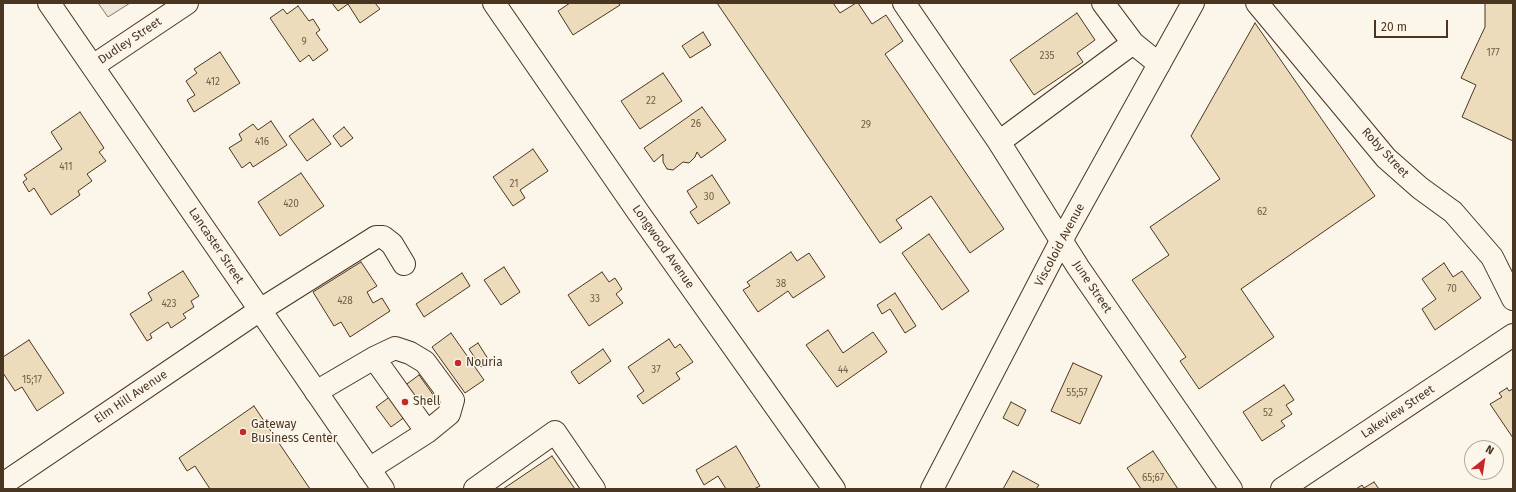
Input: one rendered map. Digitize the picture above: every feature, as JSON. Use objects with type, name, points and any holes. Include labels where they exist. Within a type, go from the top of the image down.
[{"type":"street","name":"Lancaster Street","points":[[49,3],[383,489]]},
{"type":"street","name":"Dudley Street","points":[[93,66],[187,3]]},
{"type":"street","name":"Longwood Avenue","points":[[494,3],[643,219],[834,489]]},
{"type":"street","name":"June Street","points":[[904,3],[999,142],[1062,241],[1231,489]]},
{"type":"street","points":[[1103,3],[1133,43],[1159,64]]},
{"type":"street","name":"Viscoloid Avenue","points":[[932,489],[1062,241],[1192,3]]},
{"type":"street","name":"Roby Street","points":[[1257,3],[1386,158],[1420,188],[1453,212],[1492,257],[1513,299]]},
{"type":"street","points":[[999,142],[1133,43]]},
{"type":"street","name":"Elm Hill Avenue","points":[[3,484],[260,310],[376,237],[383,237],[392,244],[404,264]]},
{"type":"street","name":"Lakeview Street","points":[[1282,489],[1513,335]]},
{"type":"street","points":[[316,392],[374,358],[395,348],[410,353],[425,362],[453,400],[449,414],[427,432],[369,469]]},
{"type":"street","points":[[374,358],[427,432]]},
{"type":"street","points":[[475,489],[555,432],[594,489]]},
{"type":"shaded area","points":[[98,3],[130,3],[108,17]]},
{"type":"building","points":[[332,3],[375,3],[380,9],[360,23],[348,4],[338,11]]},
{"type":"building","points":[[570,3],[619,3],[620,5],[573,35],[558,11]]},
{"type":"building","points":[[717,3],[833,3],[840,13],[858,3],[872,24],[886,15],[903,41],[885,54],[1004,229],[970,253],[931,196],[896,220],[902,228],[880,243]]},
{"type":"building","points":[[1485,3],[1513,3],[1513,141],[1462,117],[1476,85],[1461,78],[1485,27]]},
{"type":"building","points":[[298,6],[309,21],[313,19],[320,30],[316,33],[328,50],[313,61],[309,55],[300,62],[270,18],[283,9],[287,14]]},
{"type":"building","points":[[1077,13],[1095,40],[1077,53],[1083,62],[1034,95],[1010,60]]},
{"type":"building","points":[[1255,23],[1375,196],[1241,289],[1274,337],[1199,389],[1180,361],[1186,357],[1132,280],[1169,255],[1150,227],[1220,179],[1191,136]]},
{"type":"building","points":[[703,32],[711,45],[690,58],[682,46]]},
{"type":"building","points":[[220,52],[240,83],[194,112],[187,100],[195,95],[186,81],[197,73],[194,69]]},
{"type":"building","points":[[663,73],[682,101],[640,129],[621,101]]},
{"type":"building","points":[[702,107],[726,140],[701,158],[697,152],[695,157],[689,163],[683,162],[673,170],[667,169],[663,162],[663,154],[654,162],[644,148]]},
{"type":"building","points":[[80,112],[104,148],[99,152],[106,161],[87,174],[92,181],[78,191],[80,195],[51,215],[34,188],[29,192],[23,182],[27,179],[24,175],[62,149],[51,132]]},
{"type":"building","points":[[313,119],[331,144],[307,161],[289,136]]},
{"type":"building","points":[[271,121],[287,145],[253,167],[250,162],[242,168],[229,148],[242,140],[239,134],[253,124],[258,130]]},
{"type":"building","points":[[344,127],[353,138],[341,147],[333,136]]},
{"type":"building","points":[[533,149],[548,171],[520,190],[525,198],[513,206],[493,177]]},
{"type":"building","points":[[301,173],[324,206],[280,236],[258,202]]},
{"type":"building","points":[[712,175],[730,203],[698,224],[690,212],[697,207],[687,191]]},
{"type":"building","points":[[929,234],[969,291],[942,310],[902,253]]},
{"type":"building","points":[[791,252],[797,261],[809,253],[825,277],[793,298],[788,291],[758,312],[743,290],[750,286],[747,282]]},
{"type":"building","points":[[361,262],[377,286],[367,292],[373,303],[382,298],[390,311],[350,337],[341,322],[334,326],[313,292]]},
{"type":"building","points":[[1444,263],[1453,277],[1462,271],[1481,298],[1435,330],[1422,309],[1436,299],[1422,279]]},
{"type":"building","points":[[504,267],[520,292],[501,305],[484,280]]},
{"type":"building","points":[[183,271],[199,296],[191,301],[194,307],[183,314],[186,318],[171,328],[168,322],[150,334],[152,338],[147,341],[130,314],[152,300],[148,293]]},
{"type":"building","points":[[602,272],[609,282],[615,278],[622,289],[616,294],[623,303],[589,326],[568,295]]},
{"type":"building","points":[[462,273],[470,286],[424,317],[416,304]]},
{"type":"building","points":[[895,293],[916,326],[905,333],[890,309],[882,314],[877,305]]},
{"type":"building","points":[[828,330],[843,353],[873,332],[887,352],[837,387],[806,345]]},
{"type":"building","name":"Nouria","points":[[451,333],[484,380],[465,393],[432,347]]},
{"type":"building","points":[[669,339],[675,348],[680,344],[693,362],[676,373],[680,379],[643,404],[637,396],[644,391],[628,367]]},
{"type":"building","points":[[29,340],[64,393],[37,411],[22,387],[15,391],[3,373],[3,357]]},
{"type":"building","points":[[478,343],[490,362],[481,367],[469,349]]},
{"type":"building","points":[[603,349],[611,361],[579,384],[571,372]]},
{"type":"building","points":[[1073,363],[1102,376],[1080,424],[1051,411]]},
{"type":"building","name":"Shell","points":[[419,375],[434,396],[391,427],[376,407]]},
{"type":"building","points":[[1284,385],[1294,400],[1286,405],[1292,414],[1281,421],[1285,426],[1262,441],[1243,412]]},
{"type":"building","points":[[1507,388],[1509,391],[1513,389],[1513,438],[1490,404],[1502,397],[1499,393]]},
{"type":"building","points":[[1011,402],[1026,410],[1018,426],[1003,418]]},
{"type":"building","name":"Gateway Business Center","points":[[254,406],[310,489],[210,489],[195,466],[187,471],[179,458]]},
{"type":"building","points":[[736,446],[760,486],[754,489],[726,489],[718,476],[704,485],[696,470]]},
{"type":"building","points":[[1153,451],[1178,489],[1141,489],[1127,468]]},
{"type":"building","points":[[552,456],[575,489],[503,489]]},
{"type":"building","points":[[1013,471],[1039,485],[1036,489],[1003,489]]},
{"type":"building","points":[[1374,482],[1379,489],[1356,489],[1362,485],[1364,488]]},
{"type":"place","name":"Nouria","points":[[458,363]]},
{"type":"place","name":"Shell","points":[[405,402]]},
{"type":"place","name":"Gateway Business Center","points":[[243,432]]}]
